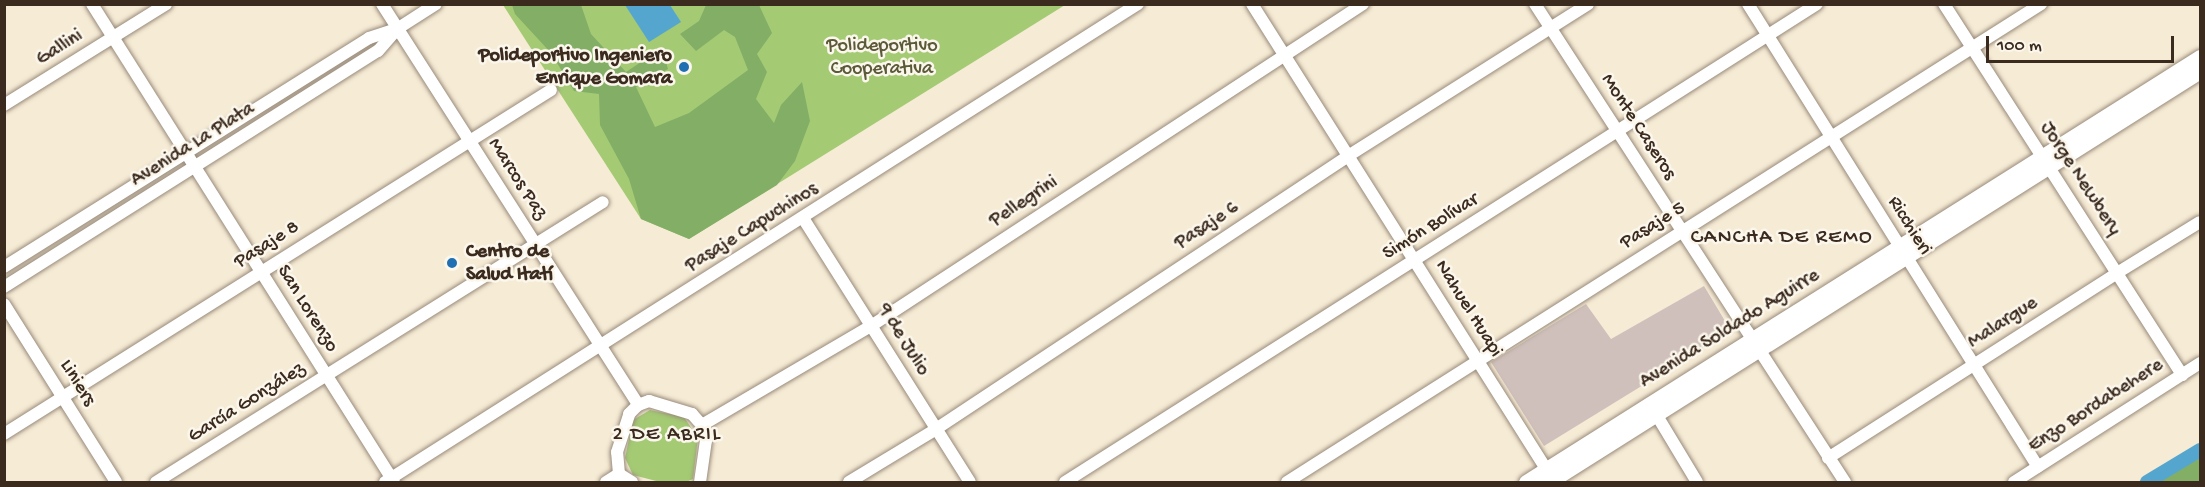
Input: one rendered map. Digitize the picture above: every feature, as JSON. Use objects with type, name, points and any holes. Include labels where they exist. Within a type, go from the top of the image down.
[{"type":"main road","name":"Avenida Soldado Aguirre","points":[[1526,483],[1551,479],[1653,410],[2045,162],[2200,57]]},
{"type":"main road","name":"Avenida Soldado Aguirre","points":[[2045,162],[2200,71]]},
{"type":"street","name":"San Lorenzo","points":[[92,4],[390,481]]},
{"type":"street","name":"Gallini","points":[[4,105],[166,4]]},
{"type":"street","name":"Marcos Paz","points":[[382,4],[638,405]]},
{"type":"street","name":"Avenida La Plata","points":[[4,267],[369,38],[397,29],[436,4]]},
{"type":"street","name":"Pasaje Capuchinos","points":[[390,481],[1138,4]]},
{"type":"street","name":"Nahuel Huapi","points":[[1252,4],[1551,479]]},
{"type":"street","name":"Pellegrini","points":[[702,425],[871,326],[1363,4]]},
{"type":"street","name":"Monte Caseros","points":[[1535,4],[1845,483]]},
{"type":"street","name":"Pasaje 6","points":[[849,483],[936,429],[1348,156],[1588,4]]},
{"type":"street","name":"Ricchieri","points":[[1748,4],[2038,467]]},
{"type":"street","name":"Simón Bolívar","points":[[1065,483],[1817,4]]},
{"type":"street","name":"Jorge Newbery","points":[[1944,4],[2182,375]]},
{"type":"street","name":"Pasaje 5","points":[[1287,483],[2041,4]]},
{"type":"street","name":"Avenida La Plata","points":[[4,287],[378,51],[397,29]]},
{"type":"street","name":"Pasaje 8","points":[[4,434],[551,90]]},
{"type":"street","name":"García González","points":[[156,483],[603,202]]},
{"type":"street","name":"9 de Julio","points":[[804,218],[970,483]]},
{"type":"street","name":"Malargue","points":[[1828,458],[2116,273],[2200,222]]},
{"type":"street","name":"Liniers","points":[[4,304],[116,483]]},
{"type":"street","name":"Enzo Bordabehere","points":[[2014,483],[2200,363]]},
{"type":"street","points":[[619,474],[617,452],[628,414],[638,405],[649,401],[692,414],[702,425],[706,440],[700,483]]},
{"type":"street","points":[[1653,410],[1697,483]]},
{"type":"street","points":[[606,483],[619,474]]},
{"type":"street","points":[[619,474],[632,483]]},
{"type":"shaded area","points":[[1704,286],[1731,331],[1544,446],[1491,362],[1586,304],[1611,339]]},
{"type":"green space","name":"Polideportivo Ingeniero Enrique Gomara","points":[[503,5],[1065,5],[689,239],[641,219]]},
{"type":"green space","points":[[512,5],[581,5],[591,34],[626,72],[662,48],[668,69],[636,87],[655,127],[689,113],[748,70],[735,37],[724,30],[696,51],[680,34],[699,21],[706,5],[759,5],[772,33],[757,54],[767,72],[756,99],[774,123],[781,105],[802,82],[810,121],[795,161],[777,185],[689,239],[641,219],[629,179],[600,125],[599,94],[574,91],[551,53],[515,14]]},
{"type":"green space","points":[[650,410],[684,417],[698,438],[693,479],[686,482],[660,482],[633,475],[625,458],[633,420]]},
{"type":"green space","points":[[2200,448],[2200,482],[2148,482]]},
{"type":"water","points":[[625,5],[670,5],[681,22],[649,42]]},
{"type":"waterway","points":[[2147,482],[2200,450]]},
{"type":"place","name":"Polideportivo Ingeniero Enrique Gomara","points":[[684,67]]},
{"type":"place","name":"Centro de Salud Itatí","points":[[452,263]]},
{"type":"district","name":"CANCHA DE REMO","points":[[1782,239]]},
{"type":"district","name":"2 DE ABRIL","points":[[667,436]]},
{"type":"park label","name":"Polideportivo Cooperativa","points":[[882,58]]}]
